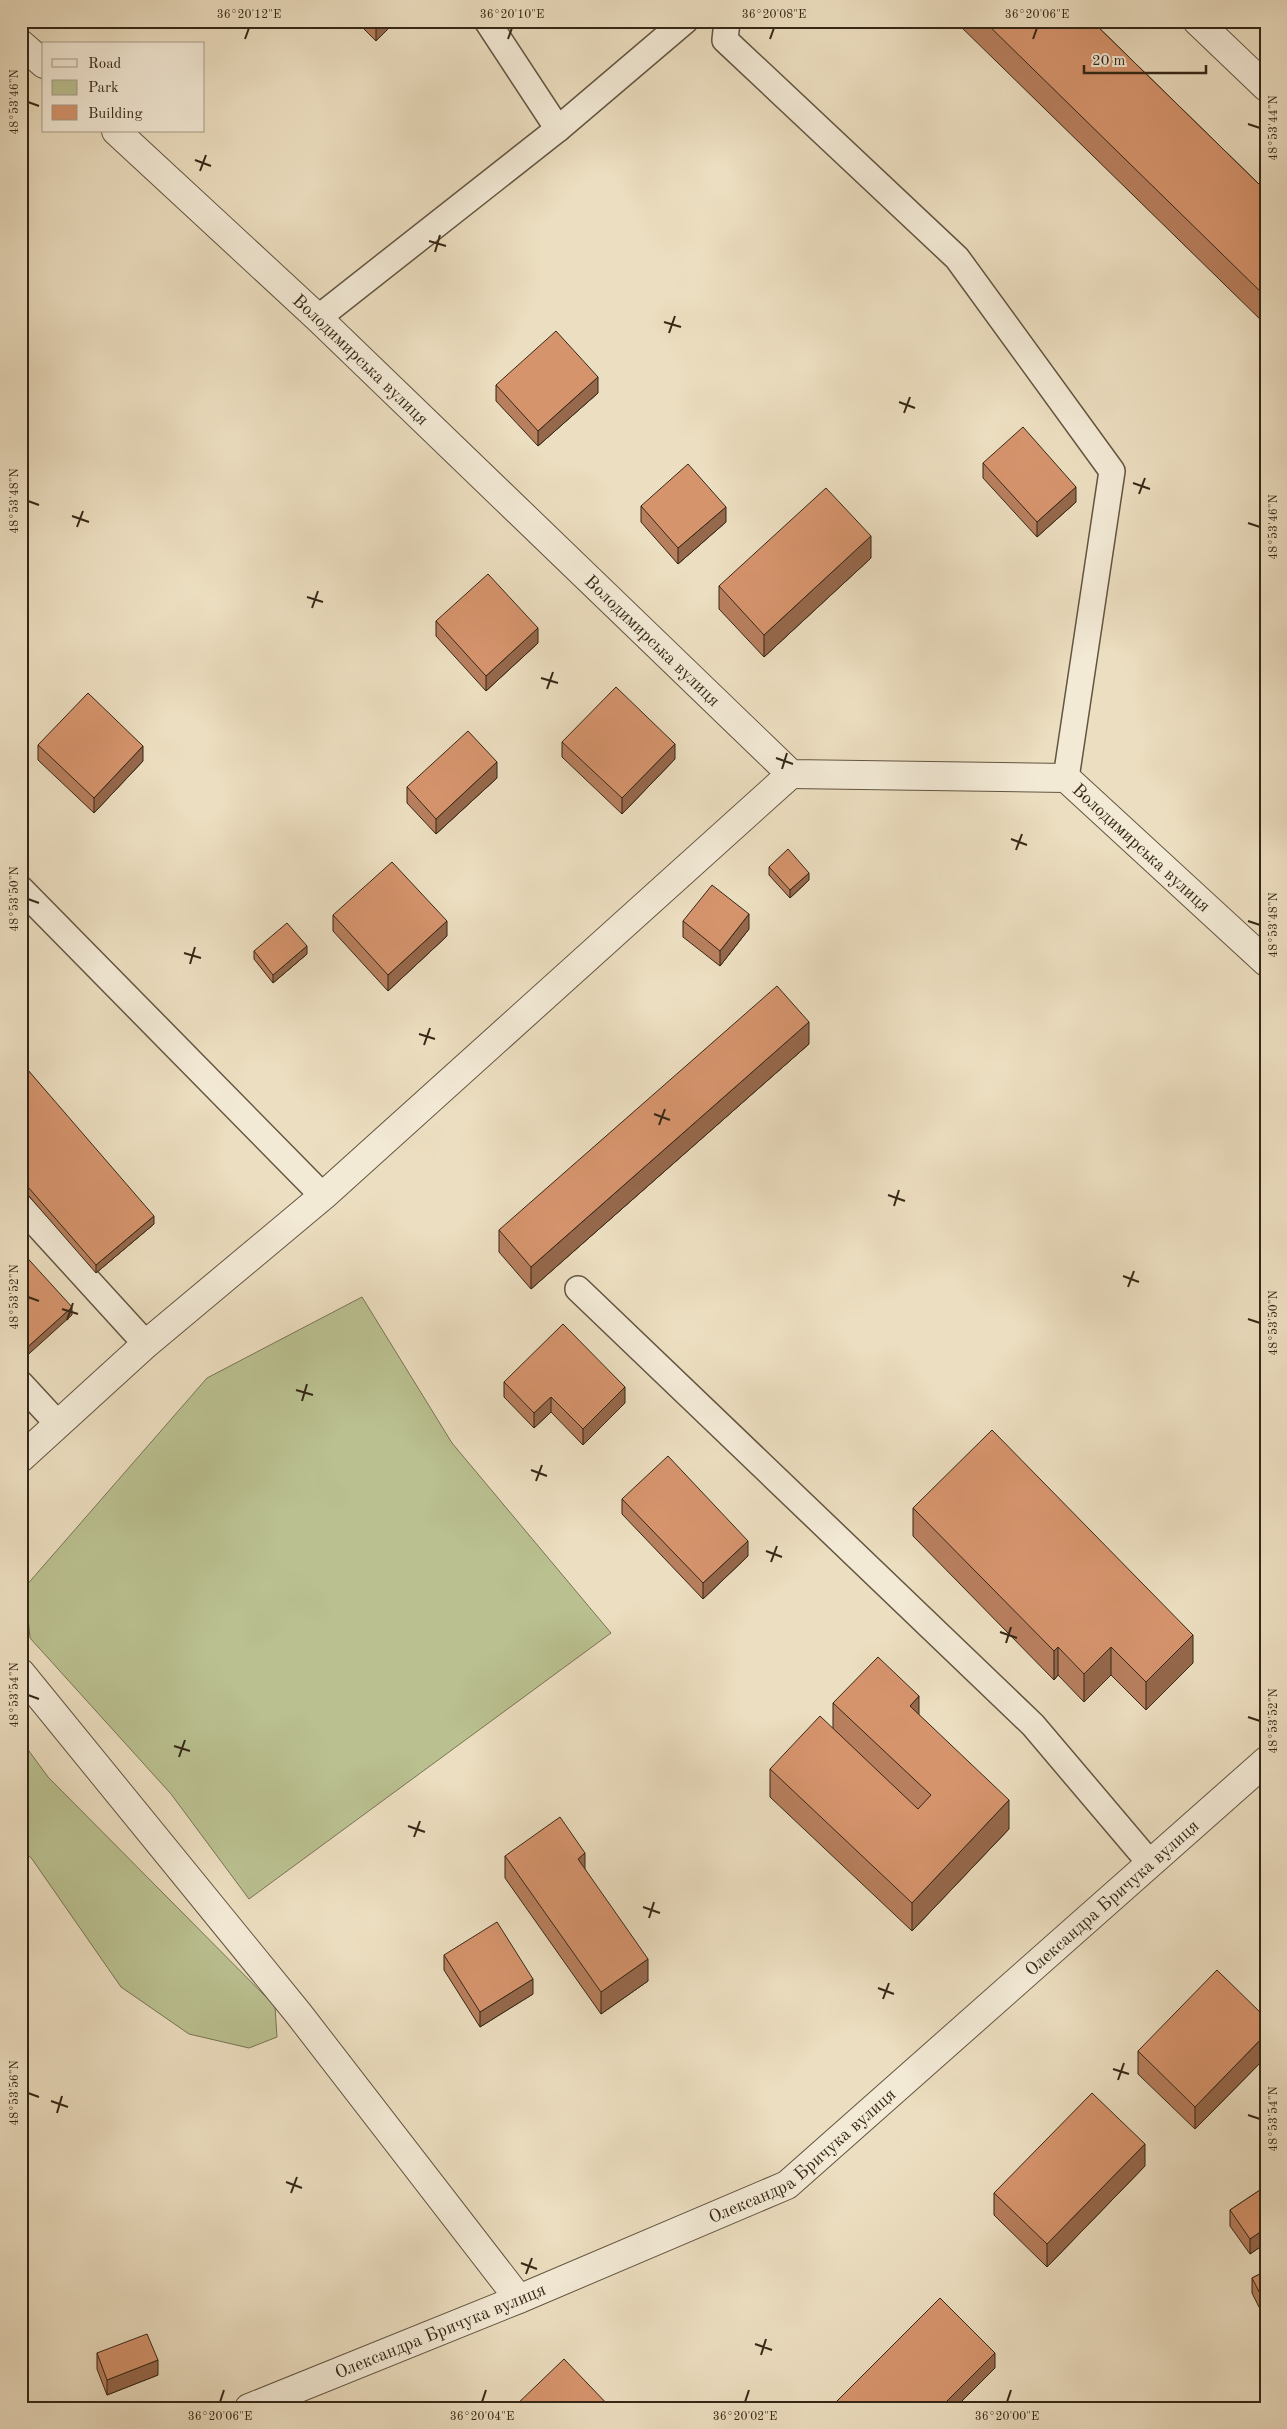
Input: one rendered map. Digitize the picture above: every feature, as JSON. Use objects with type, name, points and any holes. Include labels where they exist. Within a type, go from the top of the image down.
[{"type":"street","points":[[1197,21],[1266,87]]},
{"type":"street","points":[[21,44],[42,62]]},
{"type":"street","name":"Володимирська вулиця","points":[[117,132],[318,318],[791,774],[1066,778],[1266,962]]},
{"type":"street","points":[[21,1458],[146,1344],[323,1196],[791,774]]},
{"type":"street","points":[[21,1673],[298,2013],[518,2299]]},
{"type":"street","name":"Олександра Бричука вулиця","points":[[264,2405],[787,2185],[1266,1761]]},
{"type":"lane","points":[[486,21],[558,129]]},
{"type":"lane","points":[[318,318],[558,129],[685,21]]},
{"type":"lane","points":[[727,21],[726,40],[957,258],[1112,471],[1066,778]]},
{"type":"lane","points":[[21,889],[323,1196]]},
{"type":"lane","points":[[21,1207],[146,1344]]},
{"type":"lane","points":[[578,1289],[1034,1724],[1150,1863]]},
{"type":"lane","points":[[21,1384],[58,1424]]},
{"type":"green space","points":[[362,1297],[452,1443],[611,1633],[249,1899],[171,1794],[30,1638],[25,1587],[207,1378]]},
{"type":"green space","points":[[21,1740],[48,1777],[275,2006],[277,2037],[249,2048],[189,2034],[121,1987],[32,1859],[21,1848]]},
{"type":"building","points":[[372,21],[381,21],[376,26]]},
{"type":"building","points":[[984,21],[1092,21],[1266,191],[1266,297]]},
{"type":"building","points":[[556,331],[598,377],[538,431],[496,385]]},
{"type":"building","points":[[1023,427],[1076,487],[1037,522],[983,463]]},
{"type":"building","points":[[688,464],[726,507],[678,548],[641,506]]},
{"type":"building","points":[[826,488],[871,536],[764,635],[719,586]]},
{"type":"building","points":[[488,574],[538,628],[486,676],[436,621]]},
{"type":"building","points":[[616,687],[675,744],[622,798],[562,742]]},
{"type":"building","points":[[88,693],[143,746],[94,798],[38,745]]},
{"type":"building","points":[[468,731],[497,762],[436,819],[407,787]]},
{"type":"building","points":[[788,849],[809,873],[790,890],[769,867]]},
{"type":"building","points":[[392,862],[447,921],[388,975],[333,915]]},
{"type":"building","points":[[712,885],[749,914],[720,951],[683,921]]},
{"type":"building","points":[[287,923],[307,946],[273,975],[254,951]]},
{"type":"building","points":[[777,986],[809,1022],[531,1267],[499,1230]]},
{"type":"building","points":[[21,1062],[154,1216],[96,1265],[21,1179]]},
{"type":"building","points":[[21,1251],[72,1307],[21,1353]]},
{"type":"building","points":[[563,1324],[625,1387],[583,1429],[551,1397],[534,1413],[504,1382]]},
{"type":"building","points":[[992,1430],[1193,1635],[1146,1682],[1111,1647],[1084,1674],[1058,1647],[1054,1651],[913,1508]]},
{"type":"building","points":[[668,1456],[748,1541],[703,1583],[622,1499]]},
{"type":"building","points":[[878,1657],[919,1696],[910,1706],[1009,1800],[912,1903],[770,1769],[820,1716],[918,1809],[931,1795],[833,1703]]},
{"type":"building","points":[[560,1817],[585,1853],[578,1859],[648,1959],[601,1992],[505,1856]]},
{"type":"building","points":[[497,1922],[533,1979],[480,2012],[444,1955]]},
{"type":"building","points":[[1217,1970],[1266,2018],[1266,2034],[1195,2107],[1138,2051]]},
{"type":"building","points":[[1092,2093],[1145,2144],[1047,2244],[994,2193]]},
{"type":"building","points":[[1266,2186],[1266,2228],[1250,2239],[1230,2210]]},
{"type":"building","points":[[1266,2271],[1266,2305],[1252,2278]]},
{"type":"building","points":[[940,2298],[995,2353],[940,2408],[830,2408]]},
{"type":"building","points":[[147,2334],[158,2360],[107,2380],[97,2353]]},
{"type":"building","points":[[564,2359],[611,2408],[513,2408]]}]
